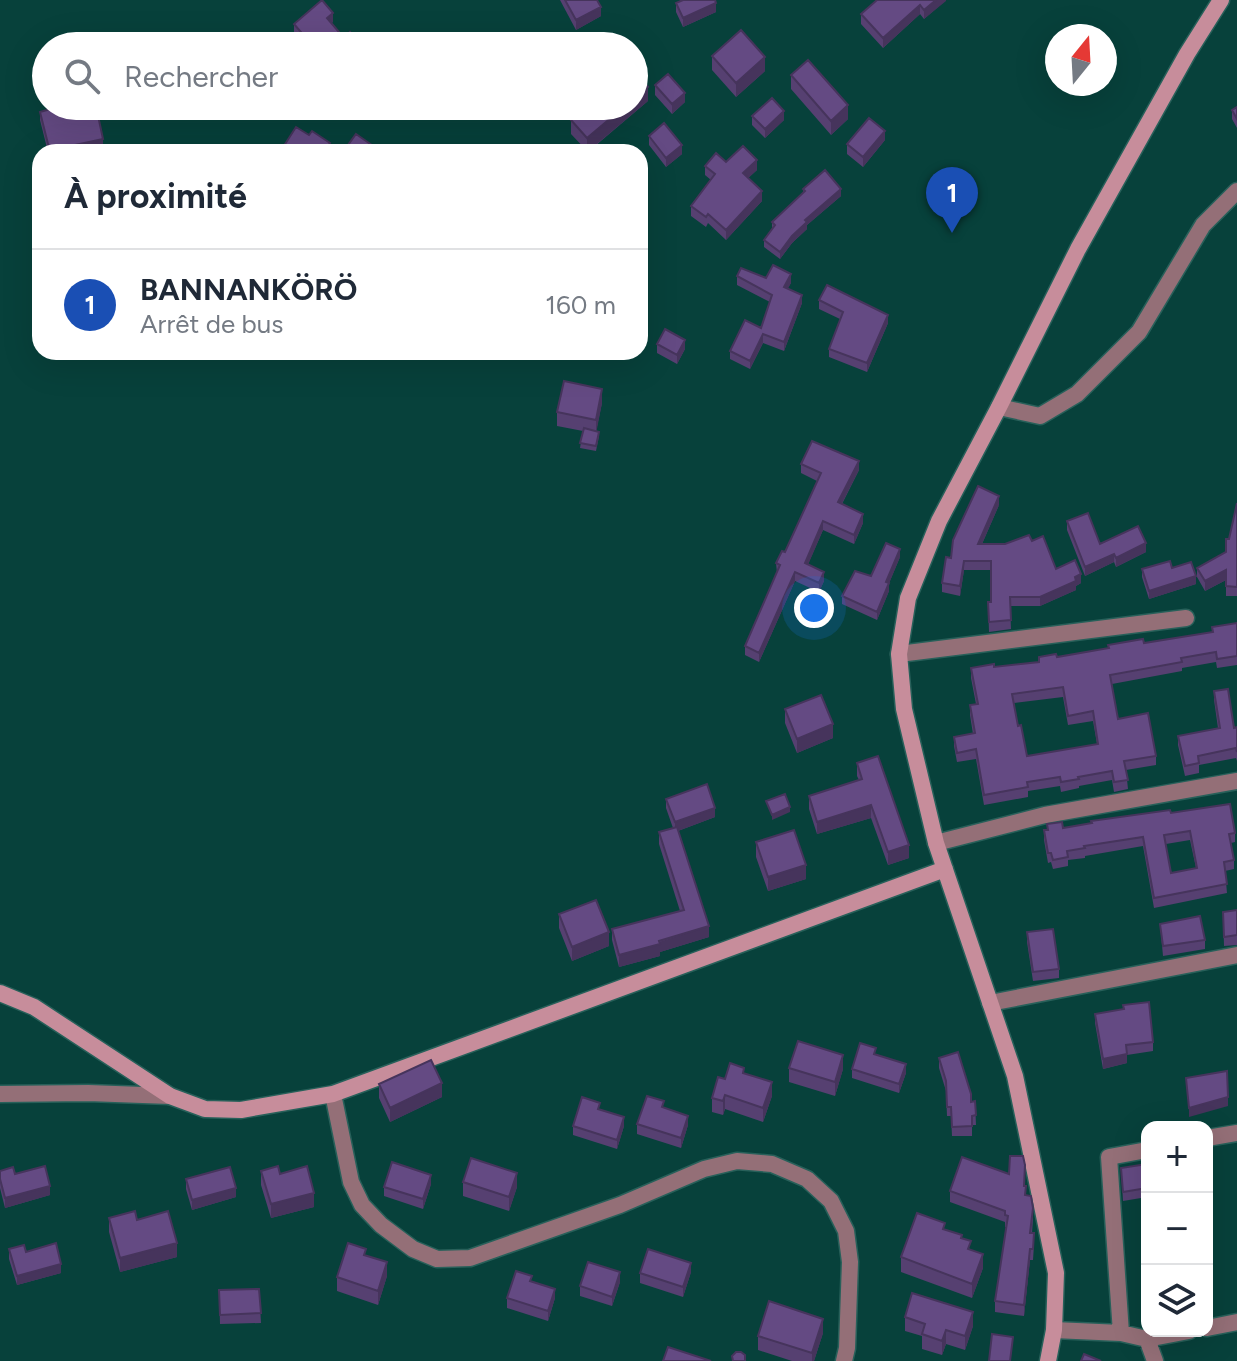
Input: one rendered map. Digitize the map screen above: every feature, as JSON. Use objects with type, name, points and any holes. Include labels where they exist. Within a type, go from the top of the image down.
[{"type":"main road","points":[[1048,1361],[1054,1330],[1056,1273],[1015,1076],[936,843],[904,709],[899,654],[908,598],[939,521],[1078,249],[1187,54],[1221,0]]},
{"type":"main road","points":[[0,993],[34,1007],[170,1096],[205,1109],[241,1110],[333,1094],[945,869]]},
{"type":"street","points":[[999,407],[1040,416],[1077,394],[1139,332],[1203,225],[1237,191]]},
{"type":"street","points":[[899,654],[1186,618]]},
{"type":"street","points":[[936,843],[1045,815],[1237,781]]},
{"type":"street","points":[[990,1003],[1237,955]]},
{"type":"street","points":[[0,1094],[170,1096]]},
{"type":"street","points":[[333,1094],[351,1182],[362,1205],[381,1225],[413,1249],[437,1259],[470,1258],[620,1205],[704,1169],[737,1161],[772,1164],[807,1179],[831,1201],[846,1231],[850,1262],[844,1361]]},
{"type":"street","points":[[1213,1137],[1237,1133]]},
{"type":"street","points":[[1121,1333],[1109,1157],[1141,1151]]},
{"type":"street","points":[[1213,1327],[1237,1322]]},
{"type":"street","points":[[1054,1330],[1121,1333],[1147,1339],[1158,1337]]},
{"type":"street","points":[[1147,1339],[1155,1361]]},
{"type":"building","points":[[322,0],[333,13],[327,18],[339,32],[301,32],[294,24]]},
{"type":"building","points":[[565,0],[597,0],[601,7],[576,20]]},
{"type":"building","points":[[683,0],[715,0],[716,3],[683,18],[676,3]]},
{"type":"building","points":[[877,0],[936,0],[924,10],[920,5],[883,38],[861,14]]},
{"type":"building","points":[[741,30],[765,57],[736,83],[712,56]]},
{"type":"building","points":[[808,60],[848,105],[831,121],[791,75]]},
{"type":"building","points":[[668,74],[685,93],[672,104],[655,85]]},
{"type":"building","points":[[772,98],[784,111],[765,129],[752,116]]},
{"type":"building","points":[[869,118],[885,131],[863,157],[847,144]]},
{"type":"building","points":[[42,120],[99,120],[103,139],[79,144],[48,144]]},
{"type":"building","points":[[571,120],[608,120],[587,138]]},
{"type":"building","points":[[664,123],[682,145],[666,158],[649,136]]},
{"type":"building","points":[[296,127],[309,135],[312,131],[330,143],[329,144],[285,144]]},
{"type":"building","points":[[356,134],[370,144],[349,144]]},
{"type":"building","points":[[743,146],[757,160],[743,173],[762,191],[726,230],[708,214],[706,217],[691,206],[715,174],[705,166],[716,153],[726,162]]},
{"type":"building","points":[[825,170],[841,189],[805,220],[807,222],[780,252],[764,240],[775,225],[772,222]]},
{"type":"building","points":[[773,265],[791,274],[784,287],[802,295],[784,342],[763,334],[750,361],[730,351],[745,320],[761,328],[772,295],[737,276],[741,268],[766,278]]},
{"type":"building","points":[[827,285],[888,315],[867,363],[829,349],[843,312],[819,300]]},
{"type":"building","points":[[665,329],[685,340],[677,355],[657,344]]},
{"type":"building","points":[[564,381],[602,389],[596,420],[557,412]]},
{"type":"building","points":[[584,428],[599,432],[596,446],[580,443]]},
{"type":"building","points":[[812,441],[859,461],[838,502],[863,514],[854,535],[823,521],[805,563],[824,572],[819,583],[795,572],[759,653],[745,646],[780,565],[776,563],[782,551],[785,552],[821,473],[801,464]]},
{"type":"building","points":[[978,486],[999,496],[978,544],[1005,544],[1029,535],[1032,541],[1043,536],[1056,569],[1075,560],[1081,574],[1075,577],[1076,581],[1040,597],[1010,597],[1011,620],[989,622],[991,561],[964,561],[960,586],[942,583],[946,557],[951,558],[953,540]]},
{"type":"building","points":[[1237,503],[1237,587],[1226,586],[1226,570],[1205,581],[1197,568],[1226,552],[1226,539],[1229,539]]},
{"type":"building","points":[[1088,513],[1100,544],[1138,526],[1146,543],[1116,558],[1114,554],[1085,567],[1067,521]]},
{"type":"building","points":[[886,543],[900,549],[877,612],[842,596],[855,571],[871,576]]},
{"type":"building","points":[[1170,561],[1172,568],[1191,562],[1196,576],[1149,591],[1142,569]]},
{"type":"building","points":[[1237,623],[1237,656],[1217,659],[1216,652],[1181,658],[1182,662],[1110,675],[1118,719],[1148,713],[1156,756],[1124,761],[1128,780],[1114,782],[1112,771],[1061,782],[1060,777],[1027,782],[1028,787],[984,795],[976,749],[957,753],[954,737],[975,733],[970,705],[978,704],[971,668],[1039,662],[1039,657],[1109,648],[1108,645],[1143,639],[1144,643],[1213,632],[1212,627]],"holes":[[[1063,687],[1068,716],[1093,711],[1098,744],[1027,756],[1012,694]]]},
{"type":"building","points":[[1228,689],[1234,728],[1237,727],[1237,752],[1236,748],[1198,756],[1199,763],[1185,766],[1178,736],[1220,728],[1214,691]]},
{"type":"building","points":[[821,695],[833,724],[797,739],[785,709]]},
{"type":"building","points":[[878,756],[909,845],[888,852],[871,805],[817,822],[809,796],[862,779],[857,763]]},
{"type":"building","points":[[707,784],[715,808],[675,822],[666,799]]},
{"type":"building","points":[[785,794],[790,807],[772,815],[766,801]]},
{"type":"building","points":[[1230,804],[1235,833],[1229,834],[1234,860],[1224,862],[1227,884],[1154,898],[1143,837],[1084,846],[1067,851],[1068,857],[1053,860],[1051,853],[1048,853],[1044,830],[1048,830],[1047,824],[1062,822],[1063,828],[1170,810],[1171,813]],"holes":[[[1190,831],[1197,868],[1171,873],[1164,835]]]},
{"type":"building","points":[[677,827],[709,926],[619,955],[612,929],[684,910],[659,832]]},
{"type":"building","points":[[794,830],[806,865],[768,877],[756,842]]},
{"type":"building","points":[[596,900],[609,932],[572,947],[559,914]]},
{"type":"building","points":[[1237,910],[1237,935],[1224,937],[1223,912]]},
{"type":"building","points":[[1200,916],[1205,940],[1163,946],[1160,924]]},
{"type":"building","points":[[1053,929],[1059,969],[1033,972],[1027,932]]},
{"type":"building","points":[[1149,1002],[1153,1042],[1126,1045],[1127,1054],[1103,1059],[1095,1014],[1124,1009],[1123,1005]]},
{"type":"building","points":[[798,1041],[843,1055],[835,1082],[789,1068]]},
{"type":"building","points":[[860,1043],[876,1048],[874,1054],[906,1064],[899,1084],[852,1069]]},
{"type":"building","points":[[958,1052],[971,1102],[975,1101],[976,1115],[972,1116],[972,1126],[952,1127],[951,1107],[947,1107],[946,1081],[939,1058]]},
{"type":"building","points":[[431,1060],[442,1083],[390,1108],[379,1084]]},
{"type":"building","points":[[730,1063],[744,1068],[743,1073],[772,1082],[763,1108],[725,1095],[723,1101],[712,1098],[718,1077],[725,1079]]},
{"type":"building","points":[[1227,1071],[1228,1097],[1189,1108],[1186,1078]]},
{"type":"building","points":[[647,1096],[664,1101],[662,1107],[688,1116],[681,1138],[637,1124]]},
{"type":"building","points":[[582,1097],[600,1103],[598,1109],[624,1117],[617,1140],[573,1126]]},
{"type":"building","points":[[1010,1156],[1023,1156],[1025,1195],[1031,1196],[1033,1208],[1030,1233],[1034,1233],[1033,1249],[1030,1249],[1024,1305],[995,1301],[1008,1216],[1005,1211],[950,1191],[962,1157],[1009,1174]]},
{"type":"building","points":[[471,1158],[517,1173],[509,1197],[463,1182]]},
{"type":"building","points":[[392,1162],[431,1175],[423,1199],[384,1187]]},
{"type":"building","points":[[1141,1165],[1141,1189],[1123,1192],[1121,1168]]},
{"type":"building","points":[[45,1166],[50,1186],[5,1198],[0,1171],[13,1167],[15,1174]]},
{"type":"building","points":[[278,1166],[280,1174],[307,1166],[314,1193],[271,1204],[261,1171]]},
{"type":"building","points":[[230,1167],[236,1188],[192,1200],[186,1179]]},
{"type":"building","points":[[135,1211],[137,1220],[168,1211],[177,1243],[120,1258],[109,1218]]},
{"type":"building","points":[[917,1213],[945,1223],[943,1229],[962,1235],[961,1238],[971,1241],[968,1249],[983,1254],[972,1284],[901,1257]]},
{"type":"building","points":[[56,1243],[61,1264],[17,1276],[9,1249],[24,1245],[26,1252]]},
{"type":"building","points":[[348,1243],[366,1249],[364,1255],[387,1262],[378,1291],[337,1277]]},
{"type":"building","points":[[648,1249],[691,1263],[683,1287],[640,1273]]},
{"type":"building","points":[[588,1262],[620,1272],[612,1297],[580,1286]]},
{"type":"building","points":[[516,1271],[532,1276],[530,1281],[555,1289],[548,1311],[507,1298]]},
{"type":"building","points":[[259,1289],[261,1313],[220,1315],[219,1290]]},
{"type":"building","points":[[912,1293],[973,1312],[965,1336],[946,1330],[942,1341],[922,1334],[925,1324],[905,1317]]},
{"type":"building","points":[[769,1301],[823,1319],[812,1353],[758,1336]]},
{"type":"building","points":[[992,1334],[1013,1337],[1010,1361],[989,1361]]},
{"type":"building","points":[[668,1347],[711,1361],[663,1361]]},
{"type":"building","points":[[736,1352],[745,1355],[745,1361],[733,1361],[732,1356]]},
{"type":"building","points":[[1084,1354],[1101,1361],[1081,1361]]},
{"type":"place","name":"BANNANKÖRÖ","points":[[952,233]]}]
